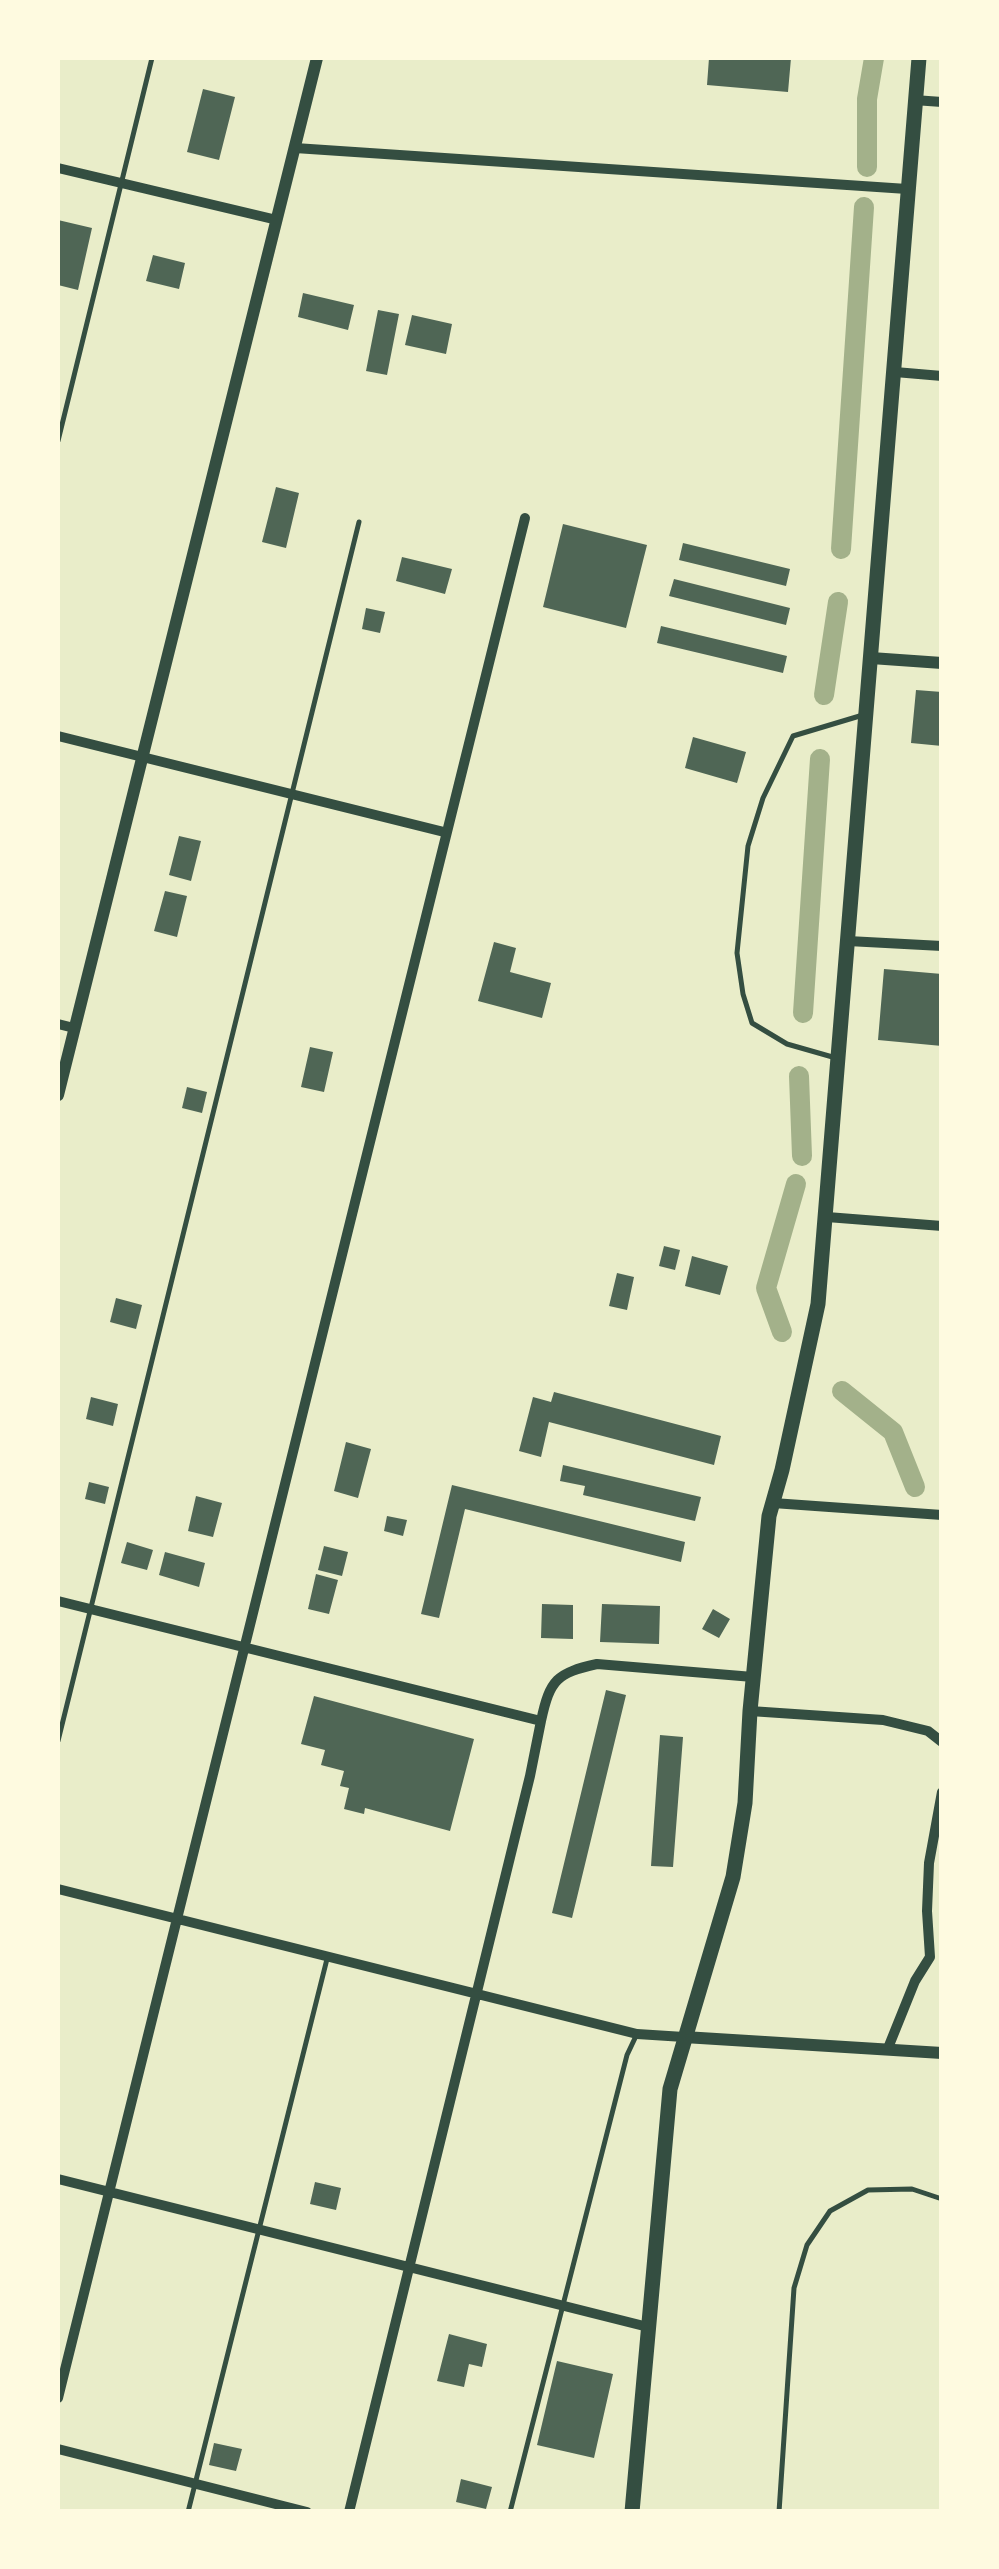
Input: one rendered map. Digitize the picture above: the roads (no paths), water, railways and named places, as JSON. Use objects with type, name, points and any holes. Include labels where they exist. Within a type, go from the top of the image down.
[{"type":"main road","points":[[632,2512],[670,2089],[733,1877],[744,1804],[769,1516],[818,1304],[918,58]]},
{"type":"street","points":[[58,1095],[317,58]]},
{"type":"street","points":[[914,100],[942,102]]},
{"type":"street","points":[[295,148],[907,188]]},
{"type":"street","points":[[58,168],[277,220]]},
{"type":"street","points":[[895,372],[942,376]]},
{"type":"street","points":[[58,2398],[241,1646],[525,518]]},
{"type":"street","points":[[871,658],[942,663]]},
{"type":"street","points":[[58,736],[444,832]]},
{"type":"street","points":[[848,941],[942,946]]},
{"type":"street","points":[[58,1024],[74,1028]]},
{"type":"street","points":[[826,1216],[942,1226]]},
{"type":"street","points":[[773,1503],[942,1515]]},
{"type":"street","points":[[58,1602],[541,1720]]},
{"type":"street","points":[[348,2512],[541,1720],[556,1679],[597,1664],[753,1677]]},
{"type":"street","points":[[750,1712],[883,1720],[928,1731],[942,1742]]},
{"type":"street","points":[[888,2048],[915,1981],[936,1959],[927,1911],[929,1863],[942,1792]]},
{"type":"street","points":[[58,1889],[637,2034],[942,2053]]},
{"type":"street","points":[[58,2179],[648,2327]]},
{"type":"street","points":[[58,2449],[307,2512]]},
{"type":"lane","points":[[58,441],[152,58]]},
{"type":"lane","points":[[58,1741],[360,522]]},
{"type":"lane","points":[[839,1059],[787,1044],[752,1023],[737,952],[748,846],[763,798],[793,736],[867,714]]},
{"type":"lane","points":[[188,2512],[328,1956]]},
{"type":"lane","points":[[510,2512],[627,2055],[637,2034]]},
{"type":"lane","points":[[779,2512],[794,2288],[807,2245],[830,2211],[868,2190],[912,2189],[942,2199]]},
{"type":"waterway","points":[[867,167],[867,99],[874,58]]},
{"type":"waterway","points":[[841,549],[864,207]]},
{"type":"waterway","points":[[824,695],[838,602]]},
{"type":"waterway","points":[[803,1013],[820,759]]},
{"type":"waterway","points":[[799,1076],[802,1156]]},
{"type":"waterway","points":[[782,1332],[766,1288],[796,1184]]},
{"type":"waterway","points":[[842,1391],[893,1432],[915,1487]]}]
